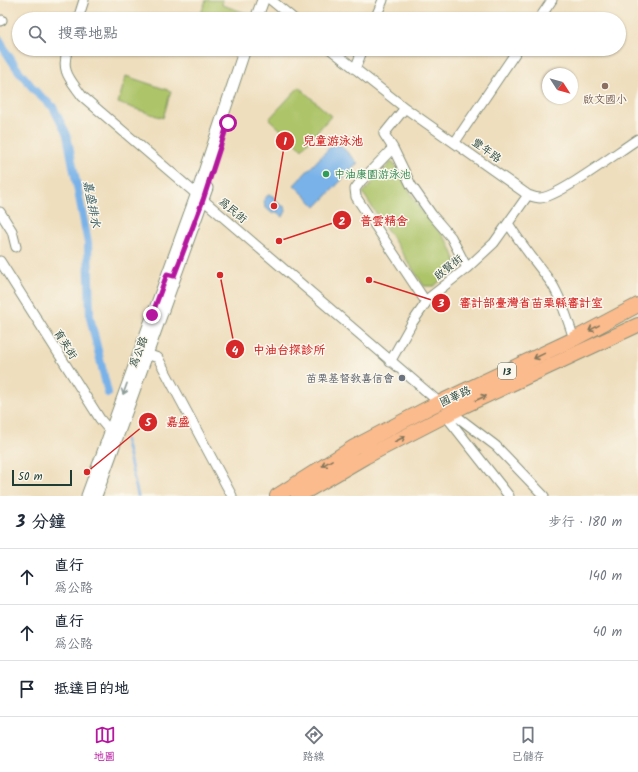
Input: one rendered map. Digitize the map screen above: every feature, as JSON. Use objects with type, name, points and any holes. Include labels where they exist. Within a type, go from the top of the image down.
[{"type":"main road","name":"國華路","points":[[276,496],[311,473],[446,416],[577,345],[638,305]]},
{"type":"main road","name":"國華路","points":[[299,495],[363,450],[440,403],[577,345],[638,325]]},
{"type":"main road","points":[[440,403],[446,416]]},
{"type":"street","points":[[80,12],[84,0]]},
{"type":"street","points":[[259,12],[263,0]]},
{"type":"street","points":[[265,12],[270,0],[285,12]]},
{"type":"street","points":[[378,12],[383,0]]},
{"type":"street","points":[[544,12],[552,0]]},
{"type":"street","name":"為民街","points":[[66,56],[64,65],[67,75],[82,96],[390,362],[408,375],[440,403]]},
{"type":"street","name":"為公路","points":[[200,198],[243,56]]},
{"type":"street","name":"為公路","points":[[87,496],[114,432],[200,198],[250,56]]},
{"type":"street","name":"豐年路","points":[[339,56],[405,108],[528,195]]},
{"type":"street","points":[[355,69],[360,56]]},
{"type":"street","points":[[455,142],[513,56]]},
{"type":"street","points":[[405,108],[384,134],[393,148],[411,185],[432,215],[452,237],[467,268]]},
{"type":"street","points":[[528,195],[540,198],[550,194],[596,168],[638,139]]},
{"type":"street","points":[[393,148],[361,181],[355,189],[356,197],[426,302]]},
{"type":"street","name":"啟賢街","points":[[390,362],[430,297],[467,268],[494,243],[528,195]]},
{"type":"street","points":[[0,212],[12,231],[16,247]]},
{"type":"street","points":[[508,223],[519,241],[552,285],[558,296],[577,345]]},
{"type":"street","name":"育英街","points":[[0,261],[87,399],[114,432]]},
{"type":"street","points":[[143,352],[158,358],[232,496]]},
{"type":"street","points":[[446,416],[509,496]]},
{"type":"street","points":[[446,416],[459,418],[496,446],[544,496]]},
{"type":"street","name":"為公路","points":[[96,496],[114,432]]},
{"type":"green space","points":[[206,0],[223,0],[222,5],[243,12],[202,12]]},
{"type":"green space","points":[[126,76],[171,91],[163,118],[118,103]]},
{"type":"green space","points":[[299,87],[331,116],[302,149],[269,119]]},
{"type":"green space","points":[[392,161],[420,209],[448,242],[458,266],[434,286],[424,286],[363,193]]},
{"type":"water","name":"中油康園游泳池","points":[[336,141],[358,163],[316,207],[294,185]]},
{"type":"water","points":[[268,195],[273,196],[279,204],[285,207],[286,211],[283,217],[277,212],[273,214],[265,207],[264,200]]},
{"type":"waterway","name":"嘉盛排水","points":[[0,40],[4,49],[18,70],[37,93],[53,107],[67,135],[88,243],[90,317],[108,393]]},
{"type":"waterway","name":"嘉盛排水","points":[[125,439],[138,496]]},
{"type":"place","name":"啟文國小","points":[[605,86]]},
{"type":"place","name":"中油康園游泳池","points":[[326,174]]},
{"type":"place","name":"兒童游泳池","points":[[274,206]]},
{"type":"place","name":"普雲精舍","points":[[279,241]]},
{"type":"place","name":"中油台探診所","points":[[220,275]]},
{"type":"place","name":"審計部臺灣省苗栗縣審計室","points":[[369,280]]},
{"type":"place","name":"苗栗基督教喜信會","points":[[402,378]]},
{"type":"place","name":"嘉盛","points":[[87,472]]},
{"type":"route","points":[[152,315],[167,274],[174,276],[203,200],[228,123]]}]
